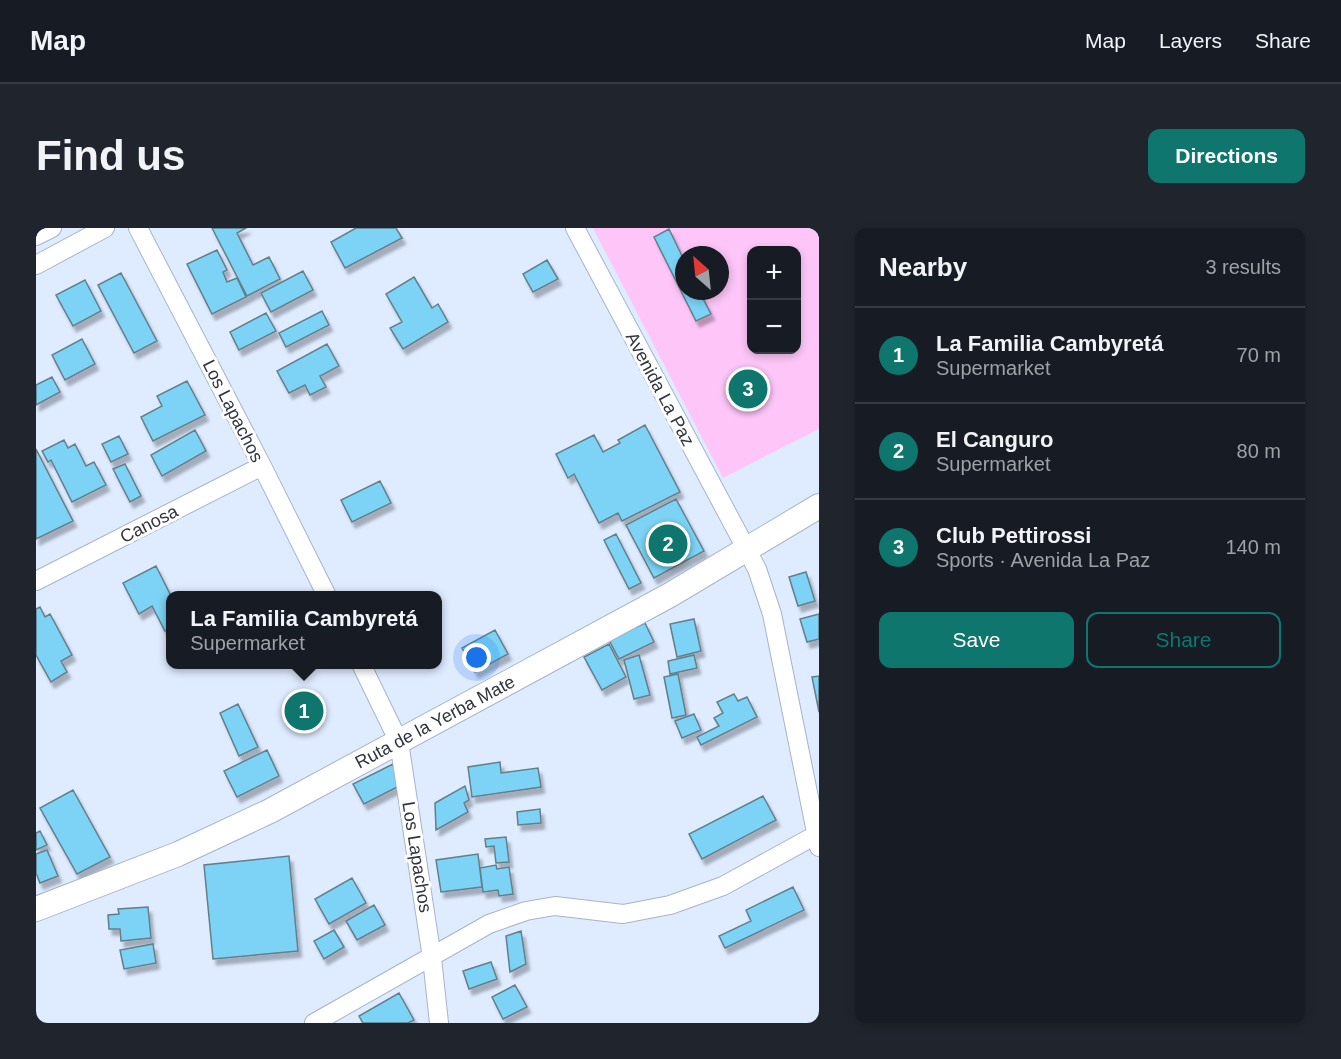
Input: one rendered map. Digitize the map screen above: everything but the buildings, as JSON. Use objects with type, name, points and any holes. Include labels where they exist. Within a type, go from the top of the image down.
[{"type":"main road","name":"Ruta de la Yerba Mate","points":[[36,909],[213,838],[270,811],[670,595],[819,506]]},
{"type":"street","points":[[36,236],[52,228]]},
{"type":"street","points":[[36,265],[105,228]]},
{"type":"street","name":"Los Lapachos","points":[[138,228],[324,591]]},
{"type":"street","name":"Avenida La Paz","points":[[575,228],[757,569],[772,614],[818,841]]},
{"type":"street","name":"Canosa","points":[[36,581],[262,466]]},
{"type":"street","name":"Los Lapachos","points":[[363,669],[399,741],[432,958],[439,1023]]},
{"type":"street","points":[[315,1023],[489,924],[526,911],[555,906],[623,914],[670,904],[723,886],[818,841]]},
{"type":"shaded area","points":[[593,228],[819,228],[819,429],[723,478]]},
{"type":"place","name":"Club Pettirossi","points":[[748,389]]},
{"type":"place","name":"El Canguro","points":[[668,544]]},
{"type":"place","name":"La Familia Cambyretá","points":[[304,711]]}]
